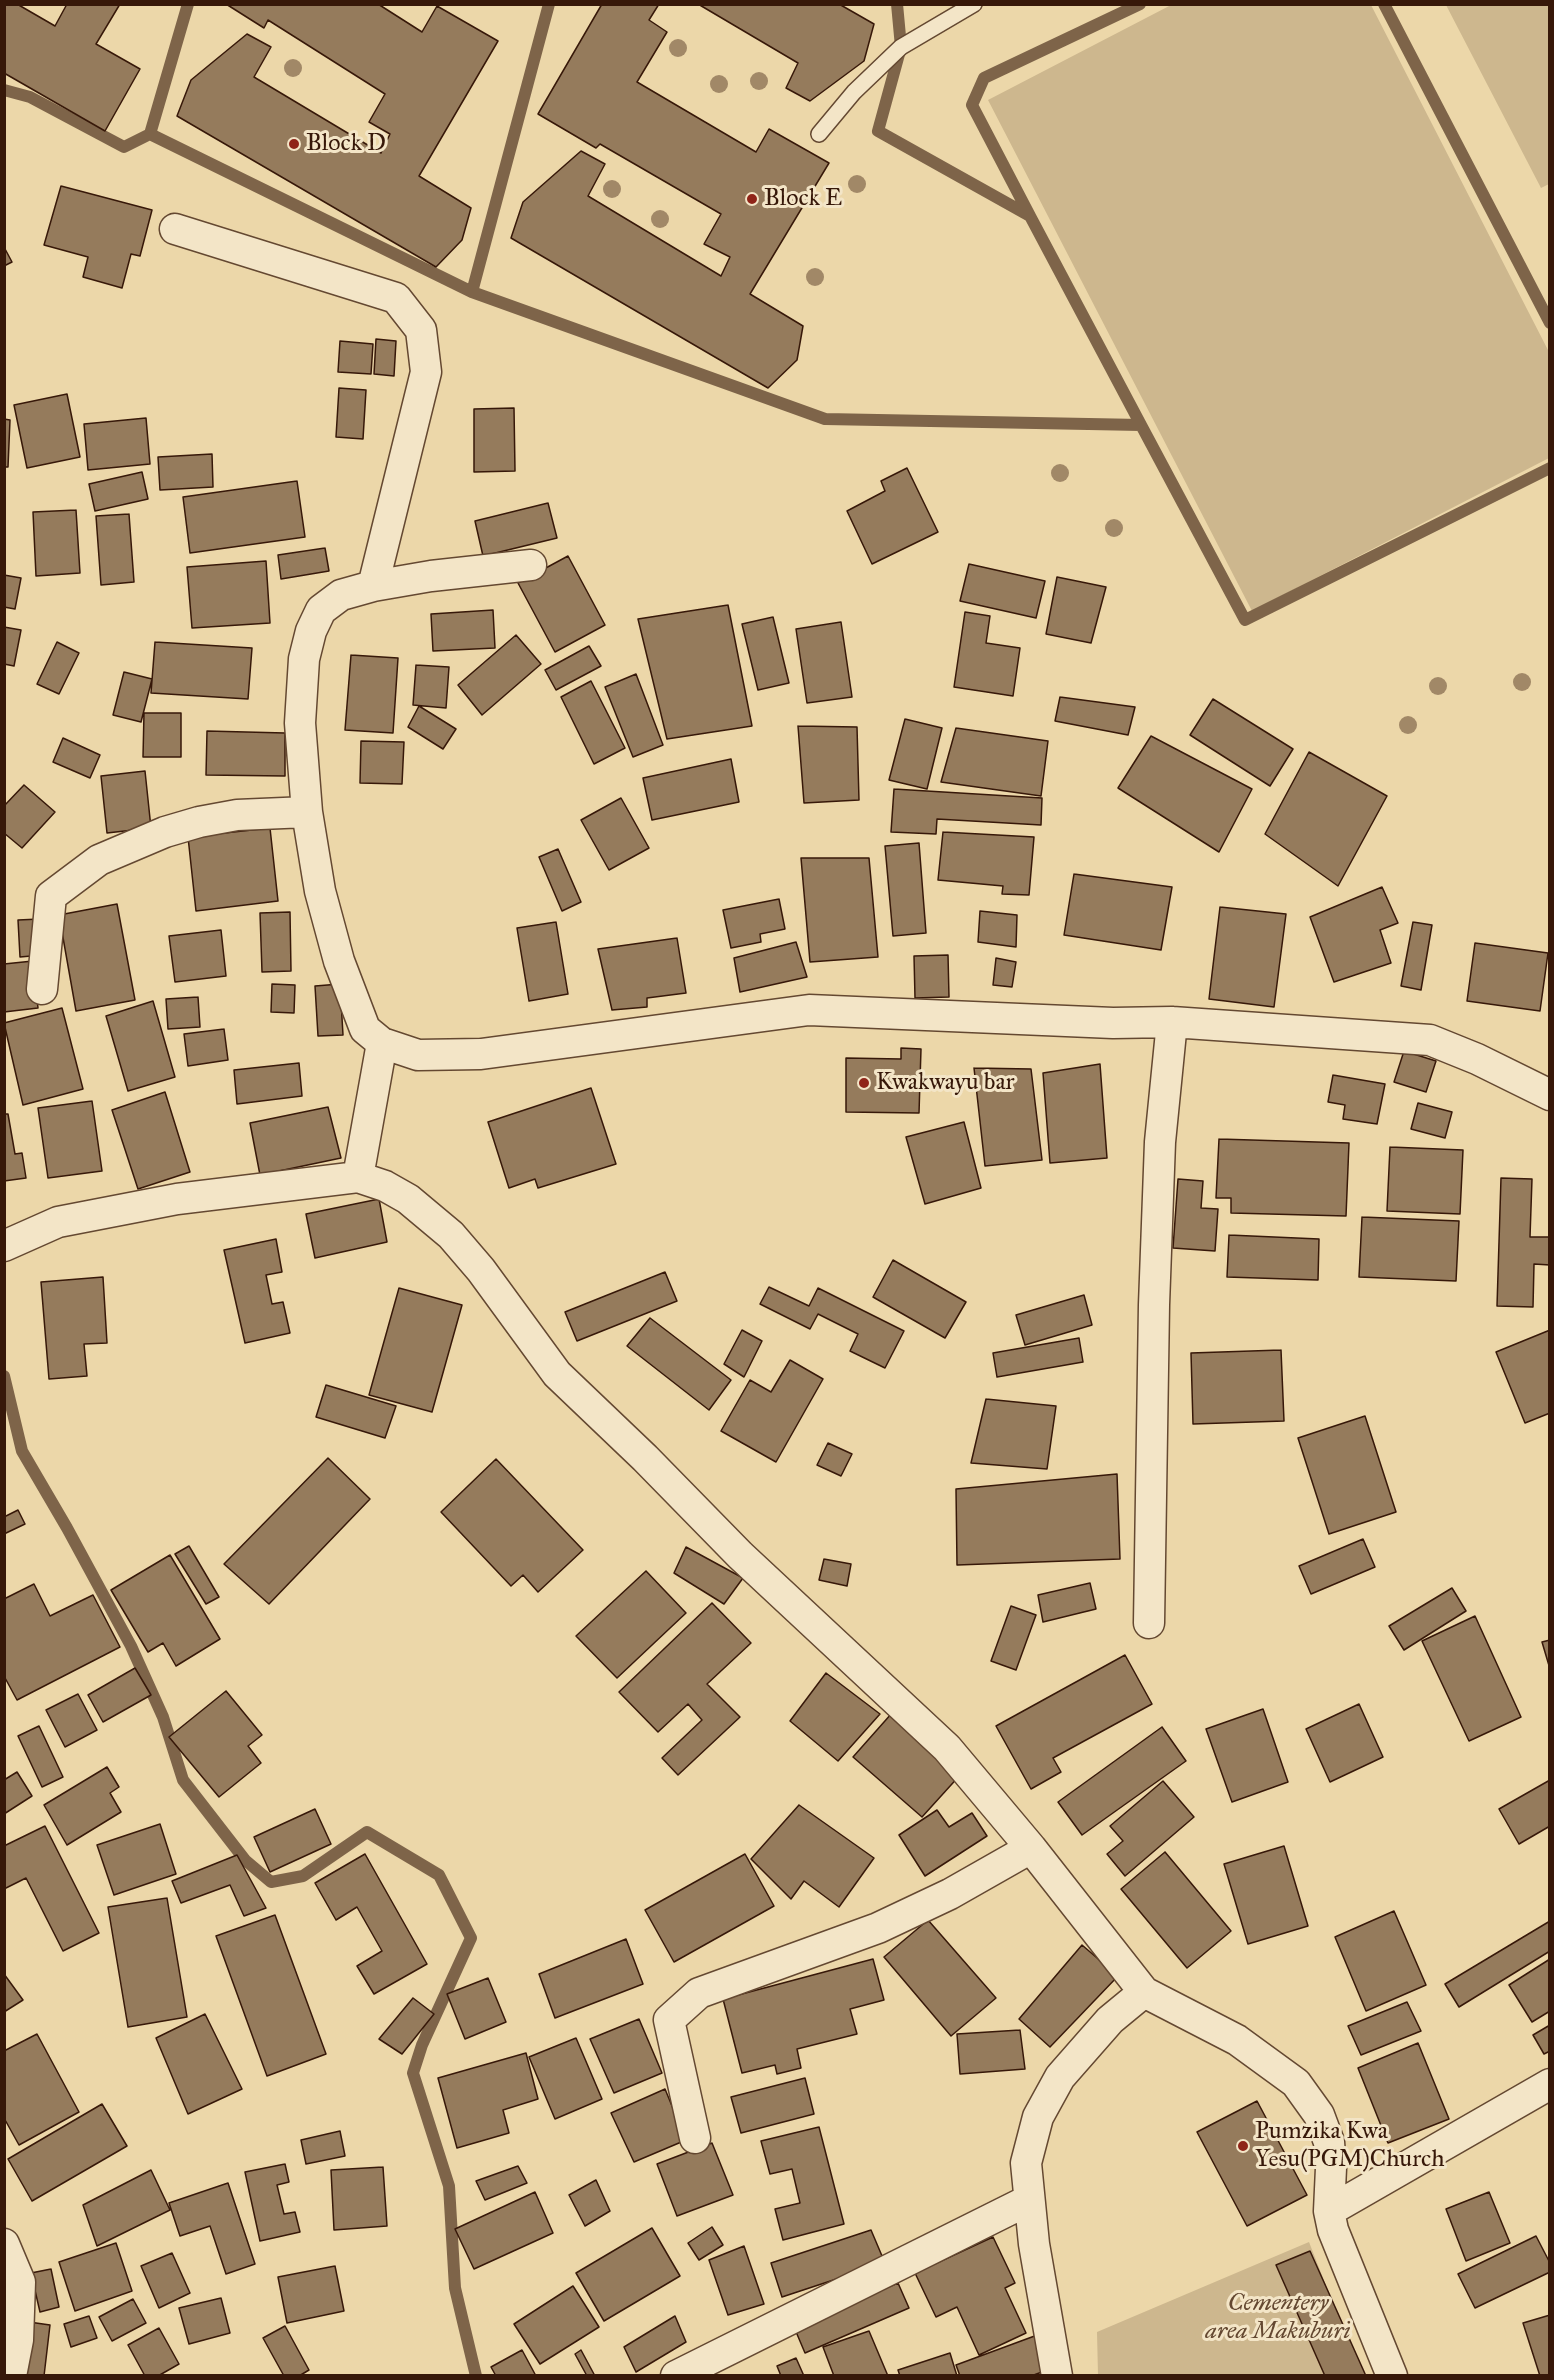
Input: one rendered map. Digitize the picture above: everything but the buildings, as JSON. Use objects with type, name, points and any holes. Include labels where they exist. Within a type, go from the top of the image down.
[{"type":"street","points":[[175,229],[396,298],[421,330],[426,372],[373,586]]},
{"type":"street","points":[[531,565],[431,576],[373,586],[341,595],[321,610],[311,631],[304,659],[300,723],[308,812],[320,891],[339,961],[365,1029],[382,1043],[418,1055],[482,1054],[809,1010],[1113,1023],[1172,1022],[1430,1040],[1477,1059],[1550,1095]]},
{"type":"street","points":[[42,989],[51,896],[99,860],[165,832],[199,822],[237,815],[308,812]]},
{"type":"street","points":[[1149,1623],[1154,1305],[1160,1142],[1172,1022]]},
{"type":"street","points":[[358,1177],[382,1043]]},
{"type":"street","points":[[4,1246],[58,1222],[166,1201],[358,1177],[385,1186],[408,1199],[451,1235],[518,1317],[557,1374],[645,1458],[740,1555],[947,1748],[1030,1848],[1143,1992],[1237,2040],[1296,2083],[1319,2115],[1329,2142],[1331,2168],[1329,2211],[1340,2250],[1368,2312],[1392,2376]]},
{"type":"street","points":[[695,2138],[679,2074],[669,2020],[699,1993],[878,1928],[950,1894],[1030,1848]]},
{"type":"street","points":[[1057,2376],[1045,2312],[1026,2163],[1038,2117],[1060,2077],[1110,2020],[1143,1992]]},
{"type":"street","points":[[1329,2211],[1550,2084]]},
{"type":"street","points":[[676,2376],[1029,2200]]},
{"type":"street","points":[[4,2244],[20,2282],[18,2340],[11,2376]]},
{"type":"lane","points":[[819,134],[854,92],[901,48],[974,4]]},
{"type":"green space","points":[[1173,4],[1371,5],[1549,352],[1549,458],[1252,611],[988,100]]},
{"type":"green space","points":[[1446,5],[1549,5],[1549,184],[1541,188]]},
{"type":"green space","name":"Cementery area Makuburi","points":[[1309,2242],[1361,2375],[1098,2375],[1097,2332]]},
{"type":"waterway","points":[[150,134],[188,4]]},
{"type":"waterway","points":[[472,292],[549,4]]},
{"type":"waterway","points":[[897,4],[901,47],[878,131],[1030,216],[1141,425]]},
{"type":"waterway","points":[[1030,216],[972,105],[984,78],[1140,4]]},
{"type":"waterway","points":[[1384,4],[1550,323]]},
{"type":"waterway","points":[[4,90],[30,97],[124,147],[150,134],[472,292],[825,419],[1141,425],[1245,620],[1550,468]]},
{"type":"waterway","points":[[4,1376],[22,1451],[131,1646],[163,1717],[183,1780],[245,1860],[271,1882],[303,1876],[367,1832],[439,1875],[471,1938],[422,2045],[413,2073],[449,2186],[455,2288],[476,2376]]},
{"type":"place","name":"Block D","points":[[294,144]]},
{"type":"place","name":"Block E","points":[[752,199]]},
{"type":"place","name":"Kwakwayu bar","points":[[864,1083]]},
{"type":"place","name":"Pumzika Kwa Yesu(PGM)Church","points":[[1243,2146]]}]
